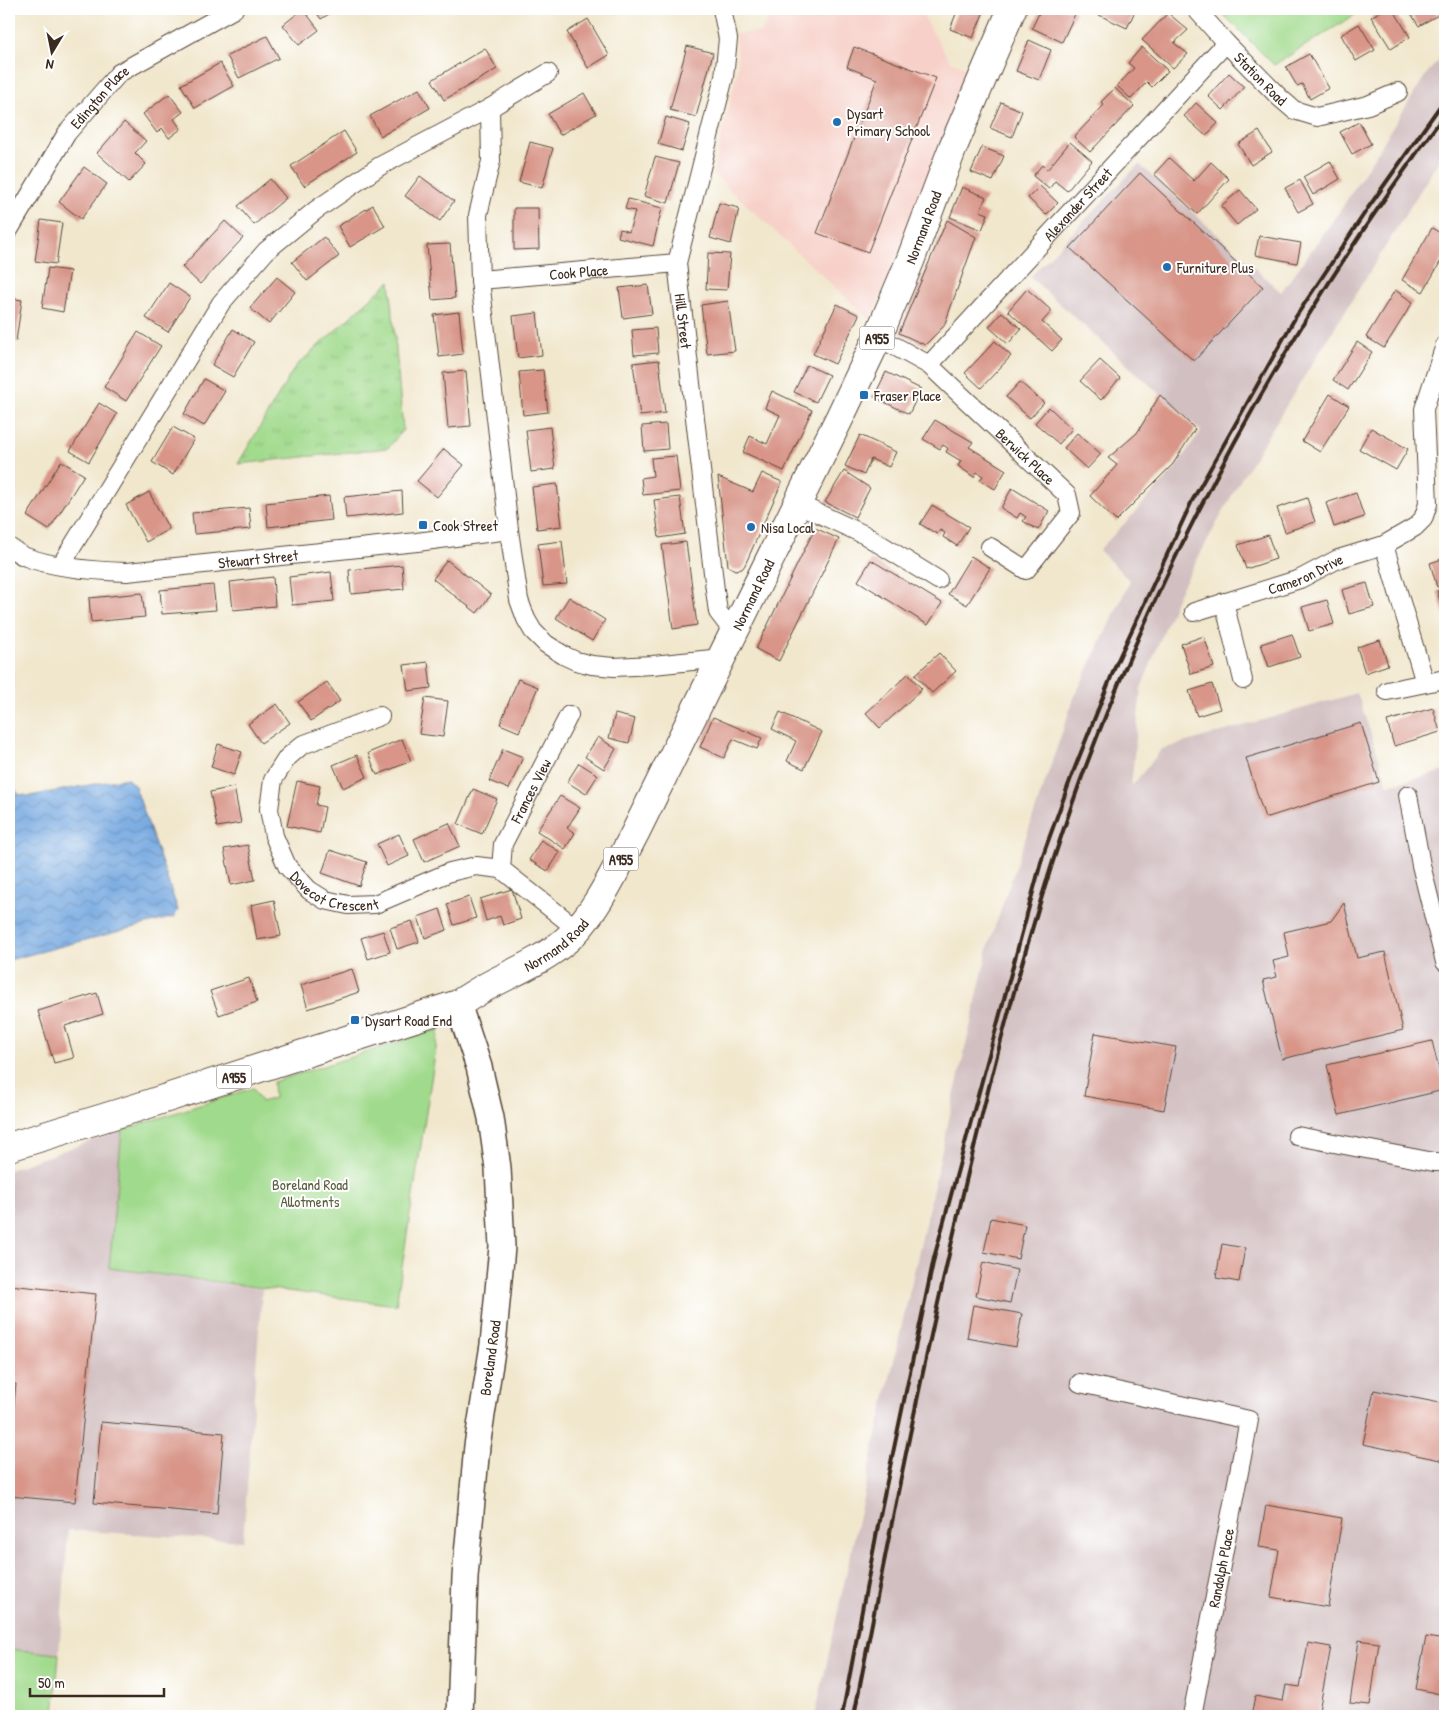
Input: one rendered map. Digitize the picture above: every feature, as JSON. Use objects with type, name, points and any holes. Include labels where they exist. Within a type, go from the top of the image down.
[{"type":"main road","name":"Normand Road","points":[[458,1004],[484,988],[542,959],[565,941],[577,929],[609,881],[722,658],[878,337],[910,261],[953,147],[1012,9]]},
{"type":"main road","name":"A955","points":[[9,1146],[139,1108],[458,1004]]},
{"type":"main road","name":"Boreland Road","points":[[458,1004],[479,1067],[491,1118],[498,1168],[502,1247],[493,1345],[478,1446],[464,1577],[460,1716]]},
{"type":"street","name":"Edington Place","points":[[9,230],[67,133],[119,73],[234,9]]},
{"type":"street","name":"Hill Street","points":[[722,9],[728,40],[724,77],[677,263],[714,590],[718,612],[734,633]]},
{"type":"street","name":"Station Road","points":[[1196,9],[1226,43],[1294,110],[1317,117],[1368,105],[1398,92]]},
{"type":"street","name":"Alexander Street","points":[[929,365],[1226,43]]},
{"type":"street","points":[[61,565],[221,303],[266,251],[316,210],[380,166],[490,108],[548,73]]},
{"type":"street","points":[[490,108],[491,161],[478,215],[480,280],[509,530],[519,600],[526,619],[533,631],[546,644],[565,656],[592,665],[614,667],[653,665],[722,658]]},
{"type":"street","name":"Cook Place","points":[[480,280],[677,263]]},
{"type":"street","name":"Berwick Place","points":[[878,337],[929,365],[1067,495],[1071,513],[1026,570],[990,547]]},
{"type":"street","name":"Cameron Drive","points":[[1194,612],[1300,579],[1338,559],[1384,545],[1415,528],[1423,519],[1428,504],[1424,409],[1445,345]]},
{"type":"street","points":[[798,504],[865,536],[938,580]]},
{"type":"street","name":"Stewart Street","points":[[9,547],[25,557],[61,565],[102,571],[127,572],[417,542],[509,530]]},
{"type":"street","points":[[1384,545],[1425,683]]},
{"type":"street","points":[[1224,602],[1243,680]]},
{"type":"street","points":[[1388,691],[1445,678]]},
{"type":"street","name":"Frances View","points":[[500,869],[503,844],[569,715]]},
{"type":"street","name":"Dovecot Crescent","points":[[380,716],[302,745],[287,758],[273,780],[269,809],[274,836],[287,866],[309,890],[325,900],[348,905],[375,904],[450,872],[476,866],[500,869]]},
{"type":"street","points":[[1408,795],[1421,866],[1445,962]]},
{"type":"street","points":[[500,869],[577,929]]},
{"type":"street","points":[[1297,1136],[1445,1162]]},
{"type":"street","name":"Randolph Place","points":[[1080,1383],[1249,1420],[1192,1716]]},
{"type":"shaded area","name":"Dysart Primary School","points":[[776,9],[915,9],[922,14],[950,61],[970,69],[871,321],[713,174],[738,66],[735,34],[761,32]]},
{"type":"shaded area","points":[[1445,54],[1445,151],[1238,484],[1178,595],[1141,688],[1131,787],[1162,749],[1357,693],[1388,785],[1445,771],[1445,1716],[815,1716],[989,944],[1074,698],[1130,581],[1099,550],[1173,471],[1201,431],[1030,277],[1139,164],[1281,292],[1340,211],[1427,73]]},
{"type":"shaded area","points":[[122,1130],[109,1268],[262,1289],[243,1541],[68,1530],[59,1654],[9,1649],[9,1170]]},
{"type":"green space","points":[[1218,9],[1364,9],[1274,65]]},
{"type":"green space","points":[[390,281],[403,430],[388,448],[238,464],[295,367]]},
{"type":"green space","name":"Boreland Road Allotments","points":[[439,1029],[396,1305],[109,1268],[122,1130],[253,1088],[261,1102],[274,1098],[273,1082]]},
{"type":"green space","points":[[9,1649],[59,1654],[54,1716],[9,1716]]},
{"type":"water","points":[[9,777],[18,794],[29,796],[127,778],[135,786],[178,910],[174,917],[9,960]]},
{"type":"building","points":[[303,9],[319,30],[299,45],[283,25]]},
{"type":"building","points":[[314,9],[337,9],[321,19]]},
{"type":"building","points":[[958,9],[985,9],[973,38],[950,29]]},
{"type":"building","points":[[1041,9],[1068,9],[1076,12],[1062,42],[1032,28]]},
{"type":"building","points":[[1086,9],[1136,9],[1127,28]]},
{"type":"building","points":[[1384,9],[1393,9],[1410,37],[1391,49],[1371,17]]},
{"type":"building","points":[[1408,9],[1433,9],[1438,15],[1419,26]]},
{"type":"building","points":[[1168,13],[1188,30],[1174,43],[1188,54],[1173,68],[1142,40]]},
{"type":"building","points":[[588,19],[609,55],[588,68],[567,32]]},
{"type":"building","points":[[1359,24],[1375,50],[1356,61],[1341,35]]},
{"type":"building","points":[[267,36],[279,58],[239,78],[227,56]]},
{"type":"building","points":[[1029,40],[1051,50],[1039,80],[1016,71]]},
{"type":"building","points":[[687,46],[713,53],[696,117],[670,110]]},
{"type":"building","points":[[854,47],[936,78],[868,252],[817,233],[877,79],[847,67]]},
{"type":"building","points":[[1142,47],[1168,71],[1152,87],[1147,82],[1131,99],[1117,86],[1134,68],[1128,63]]},
{"type":"building","points":[[485,48],[497,69],[444,100],[432,80]]},
{"type":"building","points":[[1309,54],[1329,88],[1310,99],[1302,84],[1297,86],[1286,67]]},
{"type":"building","points":[[220,63],[234,86],[195,108],[181,85]]},
{"type":"building","points":[[1229,73],[1244,87],[1223,110],[1208,96]]},
{"type":"building","points":[[1115,88],[1134,106],[1090,152],[1074,137],[1104,105],[1101,102]]},
{"type":"building","points":[[419,89],[430,108],[381,136],[370,116]]},
{"type":"building","points":[[584,93],[596,114],[560,135],[548,114]]},
{"type":"building","points":[[169,94],[183,112],[174,119],[181,129],[169,138],[162,128],[157,133],[143,114]]},
{"type":"building","points":[[1001,102],[1022,111],[1012,137],[990,128]]},
{"type":"building","points":[[1196,103],[1218,123],[1206,136],[1184,116]]},
{"type":"building","points":[[666,117],[690,124],[682,151],[658,144]]},
{"type":"building","points":[[124,122],[146,141],[135,153],[146,164],[129,182],[97,153]]},
{"type":"building","points":[[1359,122],[1371,144],[1352,154],[1340,132]]},
{"type":"building","points":[[344,131],[357,152],[304,186],[291,166]]},
{"type":"building","points":[[1259,131],[1272,152],[1251,165],[1238,144]]},
{"type":"building","points":[[530,142],[553,148],[542,188],[519,182]]},
{"type":"building","points":[[1070,142],[1092,161],[1067,191],[1055,181],[1049,189],[1033,176],[1042,165],[1047,170]]},
{"type":"building","points":[[982,147],[1004,156],[993,181],[971,172]]},
{"type":"building","points":[[655,157],[679,163],[668,203],[644,196]]},
{"type":"building","points":[[1169,158],[1194,181],[1211,162],[1229,179],[1197,214],[1154,174]]},
{"type":"building","points":[[1330,161],[1340,179],[1313,195],[1303,177]]},
{"type":"building","points":[[84,167],[107,184],[81,219],[59,202]]},
{"type":"building","name":"Furniture Plus","points":[[1140,173],[1263,287],[1194,361],[1070,248]]},
{"type":"building","points":[[420,176],[454,201],[440,221],[405,196]]},
{"type":"building","points":[[270,179],[286,198],[254,225],[238,206]]},
{"type":"building","points":[[1300,180],[1313,204],[1298,212],[1285,188]]},
{"type":"building","points":[[1040,186],[1058,203],[1046,215],[1028,198]]},
{"type":"building","points":[[962,187],[986,197],[980,211],[988,214],[982,230],[950,217]]},
{"type":"building","points":[[1240,190],[1256,209],[1237,225],[1221,206]]},
{"type":"building","points":[[628,199],[662,208],[653,246],[618,237],[620,229],[629,232],[635,211],[625,209]]},
{"type":"building","points":[[719,203],[739,208],[731,244],[710,238]]},
{"type":"building","points":[[373,205],[385,226],[350,247],[338,226]]},
{"type":"building","points":[[514,208],[538,208],[539,249],[514,250]]},
{"type":"building","points":[[41,220],[62,223],[56,264],[35,261]]},
{"type":"building","points":[[947,220],[976,237],[944,326],[925,345],[899,333]]},
{"type":"building","points":[[225,221],[243,238],[200,284],[182,267]]},
{"type":"building","points":[[1432,228],[1445,236],[1445,254],[1423,292],[1402,280]]},
{"type":"building","points":[[1259,236],[1301,243],[1297,263],[1255,255]]},
{"type":"building","points":[[324,237],[339,256],[307,281],[292,262]]},
{"type":"building","points":[[450,244],[455,298],[432,300],[427,245]]},
{"type":"building","points":[[708,253],[730,254],[727,290],[706,289]]},
{"type":"building","points":[[48,268],[70,271],[63,312],[42,308]]},
{"type":"building","points":[[277,277],[295,292],[269,324],[250,308]]},
{"type":"building","points":[[169,283],[190,297],[168,332],[146,318]]},
{"type":"building","points":[[648,285],[652,314],[623,318],[619,288]]},
{"type":"building","points":[[1027,289],[1052,311],[1042,322],[1062,340],[1052,351],[1008,311]]},
{"type":"building","points":[[1395,290],[1413,302],[1384,348],[1366,337]]},
{"type":"building","points":[[9,298],[22,300],[16,341],[9,340]]},
{"type":"building","points":[[728,301],[735,351],[707,354],[701,305]]},
{"type":"building","points":[[837,304],[859,315],[835,364],[813,354]]},
{"type":"building","points":[[459,312],[463,354],[439,357],[434,315]]},
{"type":"building","points":[[1002,312],[1021,329],[1008,344],[989,327]]},
{"type":"building","points":[[537,313],[542,355],[518,358],[513,316]]},
{"type":"building","points":[[656,328],[658,353],[634,355],[632,330]]},
{"type":"building","points":[[233,329],[254,342],[233,377],[212,365]]},
{"type":"building","points":[[138,332],[161,346],[126,401],[104,387]]},
{"type":"building","points":[[995,341],[1011,356],[981,388],[965,373]]},
{"type":"building","points":[[1357,342],[1372,352],[1348,390],[1333,380]]},
{"type":"building","points":[[659,360],[665,413],[640,416],[633,363]]},
{"type":"building","points":[[1100,360],[1120,378],[1101,400],[1080,381]]},
{"type":"building","points":[[807,365],[829,375],[816,402],[794,392]]},
{"type":"building","points":[[543,370],[548,412],[523,415],[519,372]]},
{"type":"building","points":[[466,371],[471,426],[448,428],[443,373]]},
{"type":"building","points":[[886,372],[921,389],[909,414],[874,397]]},
{"type":"building","points":[[204,379],[225,391],[204,426],[184,414]]},
{"type":"building","points":[[1020,382],[1044,403],[1030,418],[1006,397]]},
{"type":"building","points":[[772,391],[812,410],[784,471],[743,452],[750,436],[767,444],[780,415],[765,408]]},
{"type":"building","points":[[1330,394],[1349,406],[1320,452],[1302,441]]},
{"type":"building","points":[[1160,395],[1195,429],[1173,464],[1116,521],[1090,496],[1117,465],[1108,458],[1137,433]]},
{"type":"building","points":[[99,403],[117,414],[89,462],[70,451]]},
{"type":"building","points":[[1049,407],[1072,429],[1059,444],[1035,423]]},
{"type":"building","points":[[935,420],[973,442],[969,447],[1006,470],[995,489],[980,480],[983,476],[977,472],[974,477],[958,466],[961,461],[946,452],[948,448],[943,445],[940,449],[923,439]]},
{"type":"building","points":[[666,424],[668,449],[644,451],[642,426]]},
{"type":"building","points":[[173,427],[194,439],[173,475],[152,462]]},
{"type":"building","points":[[550,427],[555,469],[531,472],[526,430]]},
{"type":"building","points":[[1371,428],[1408,449],[1396,470],[1359,449]]},
{"type":"building","points":[[1077,433],[1101,454],[1087,469],[1064,448]]},
{"type":"building","points":[[860,435],[896,452],[889,467],[871,459],[864,475],[845,466]]},
{"type":"building","points":[[444,449],[464,465],[437,497],[417,481]]},
{"type":"building","points":[[676,456],[680,491],[643,495],[641,478],[653,476],[651,458]]},
{"type":"building","points":[[61,461],[84,475],[49,530],[27,516]]},
{"type":"building","points":[[844,471],[870,488],[855,517],[825,502]]},
{"type":"building","points":[[762,473],[782,482],[745,565],[742,569],[735,570],[728,566],[718,477],[753,492]]},
{"type":"building","points":[[557,484],[562,526],[537,529],[532,487]]},
{"type":"building","points":[[1012,488],[1049,511],[1038,530],[1023,521],[1026,517],[1020,513],[1017,518],[1001,508]]},
{"type":"building","points":[[402,491],[403,512],[346,518],[344,497]]},
{"type":"building","points":[[149,492],[169,529],[146,542],[126,505]]},
{"type":"building","points":[[1356,493],[1364,517],[1334,527],[1326,503]]},
{"type":"building","points":[[329,496],[332,520],[268,527],[266,503]]},
{"type":"building","points":[[680,497],[685,534],[659,538],[654,500]]},
{"type":"building","points":[[1307,498],[1315,522],[1285,532],[1277,508]]},
{"type":"building","points":[[932,505],[969,527],[957,546],[943,537],[945,533],[940,530],[937,534],[920,524]]},
{"type":"building","points":[[249,508],[251,529],[194,534],[192,513]]},
{"type":"building","points":[[815,528],[839,539],[779,661],[756,649]]},
{"type":"building","points":[[1268,535],[1276,559],[1246,569],[1238,545]]},
{"type":"building","points":[[562,541],[567,584],[543,586],[538,544]]},
{"type":"building","points":[[686,542],[697,625],[673,629],[662,545]]},
{"type":"building","points":[[971,556],[990,568],[967,605],[948,594]]},
{"type":"building","points":[[1445,558],[1445,585],[1437,587],[1430,563]]},
{"type":"building","points":[[447,560],[491,595],[477,613],[433,579]]},
{"type":"building","points":[[871,560],[942,603],[928,625],[858,581]]},
{"type":"building","points":[[402,565],[404,589],[351,594],[349,570]]},
{"type":"building","points":[[331,572],[334,601],[292,605],[289,577]]},
{"type":"building","points":[[273,577],[275,606],[233,610],[230,582]]},
{"type":"building","points":[[1367,583],[1374,607],[1349,614],[1342,590]]},
{"type":"building","points":[[213,585],[216,610],[162,614],[160,590]]},
{"type":"building","points":[[1445,589],[1445,618],[1437,591]]},
{"type":"building","points":[[142,593],[145,617],[91,622],[89,598]]},
{"type":"building","points":[[569,597],[605,620],[592,641],[556,618]]},
{"type":"building","points":[[1327,600],[1334,624],[1309,631],[1302,607]]},
{"type":"building","points":[[1292,634],[1300,657],[1269,667],[1261,644]]},
{"type":"building","points":[[1204,636],[1214,667],[1191,674],[1181,644]]},
{"type":"building","points":[[1380,640],[1388,665],[1365,673],[1357,647]]},
{"type":"building","points":[[939,653],[956,671],[932,693],[915,675]]},
{"type":"building","points":[[428,662],[431,688],[408,691],[404,665]]},
{"type":"building","points":[[908,674],[922,689],[880,728],[866,713]]},
{"type":"building","points":[[518,679],[538,687],[519,732],[500,724]]},
{"type":"building","points":[[327,682],[340,701],[311,721],[298,702]]},
{"type":"building","points":[[1212,684],[1220,709],[1197,716],[1189,691]]},
{"type":"building","points":[[425,698],[448,701],[443,737],[419,734]]},
{"type":"building","points":[[277,704],[290,723],[261,743],[248,724]]},
{"type":"building","points":[[1433,708],[1440,732],[1394,746],[1387,721]]},
{"type":"building","points":[[780,712],[822,732],[804,769],[787,761],[796,741],[772,729]]},
{"type":"building","points":[[615,714],[635,719],[629,743],[609,738]]},
{"type":"building","points":[[713,717],[762,738],[757,749],[733,739],[724,758],[700,747]]},
{"type":"building","points":[[1361,723],[1379,782],[1265,818],[1246,758]]},
{"type":"building","points":[[598,737],[616,749],[604,769],[585,757]]},
{"type":"building","points":[[402,739],[411,761],[377,775],[368,753]]},
{"type":"building","points":[[218,744],[242,752],[234,775],[211,767]]},
{"type":"building","points":[[503,749],[523,757],[509,789],[489,781]]},
{"type":"building","points":[[357,755],[367,777],[343,788],[333,765]]},
{"type":"building","points":[[579,763],[598,775],[586,794],[567,782]]},
{"type":"building","points":[[297,781],[320,786],[316,805],[325,807],[320,833],[287,826]]},
{"type":"building","points":[[234,787],[241,823],[217,827],[210,792]]},
{"type":"building","points":[[473,789],[497,799],[482,834],[458,824]]},
{"type":"building","points":[[560,796],[580,808],[567,828],[575,833],[565,849],[537,831]]},
{"type":"building","points":[[449,823],[460,846],[424,862],[414,839]]},
{"type":"building","points":[[399,834],[409,856],[387,866],[377,844]]},
{"type":"building","points":[[541,840],[560,852],[548,871],[529,860]]},
{"type":"building","points":[[248,845],[255,880],[231,885],[224,849]]},
{"type":"building","points":[[330,850],[367,862],[359,886],[322,873]]},
{"type":"building","points":[[512,889],[521,919],[503,925],[500,916],[486,921],[480,899]]},
{"type":"building","points":[[469,897],[476,918],[454,925],[447,904]]},
{"type":"building","points":[[274,900],[281,936],[257,940],[251,905]]},
{"type":"building","points":[[1344,903],[1357,958],[1385,952],[1403,1030],[1282,1059],[1263,980],[1277,977],[1273,961],[1289,957],[1284,932],[1331,921]]},
{"type":"building","points":[[440,909],[447,930],[425,938],[418,917]]},
{"type":"building","points":[[412,921],[419,942],[397,949],[390,928]]},
{"type":"building","points":[[383,931],[390,952],[368,959],[361,938]]},
{"type":"building","points":[[352,969],[359,992],[308,1009],[301,985]]},
{"type":"building","points":[[249,978],[257,1002],[219,1015],[210,991]]},
{"type":"building","points":[[97,993],[103,1014],[65,1026],[74,1058],[54,1063],[38,1011]]},
{"type":"building","points":[[1095,1033],[1176,1047],[1164,1110],[1084,1096]]},
{"type":"building","points":[[1432,1041],[1444,1090],[1339,1115],[1327,1065]]},
{"type":"building","points":[[991,1218],[1025,1225],[1018,1259],[984,1252]]},
{"type":"building","points":[[1222,1244],[1245,1248],[1239,1282],[1216,1278]]},
{"type":"building","points":[[983,1262],[1017,1270],[1010,1303],[976,1296]]},
{"type":"building","points":[[9,1285],[96,1294],[75,1502],[9,1496],[9,1453],[16,1384],[9,1383]]},
{"type":"building","points":[[973,1305],[1022,1314],[1016,1347],[967,1338]]},
{"type":"building","points":[[1374,1390],[1445,1404],[1445,1461],[1363,1444]]},
{"type":"building","points":[[101,1422],[224,1433],[217,1514],[94,1503]]},
{"type":"building","points":[[1266,1505],[1342,1518],[1328,1607],[1271,1597],[1279,1550],[1259,1547]]},
{"type":"building","points":[[1426,1637],[1445,1640],[1445,1695],[1416,1689]]},
{"type":"building","points":[[1359,1640],[1379,1643],[1370,1705],[1350,1703]]},
{"type":"building","points":[[1308,1643],[1331,1647],[1318,1716],[1251,1716],[1255,1696],[1283,1701],[1286,1685],[1300,1687]]},
{"type":"railway","points":[[842,1716],[881,1510],[934,1258],[1043,855],[1072,775],[1117,662],[1192,501],[1295,318],[1368,208],[1445,99]]},
{"type":"railway","points":[[854,1716],[910,1436],[972,1156],[995,1062],[1034,921],[1080,782],[1115,693],[1153,605],[1194,519],[1239,435],[1286,352],[1337,271],[1390,191],[1445,114]]},
{"type":"place","name":"Dysart Primary School","points":[[837,122]]},
{"type":"place","name":"Furniture Plus","points":[[1167,267]]},
{"type":"place","name":"Fraser Place","points":[[864,395]]},
{"type":"place","name":"Cook Street","points":[[423,525]]},
{"type":"place","name":"Nisa Local","points":[[751,527]]},
{"type":"place","name":"Dysart Road End","points":[[355,1020]]}]
